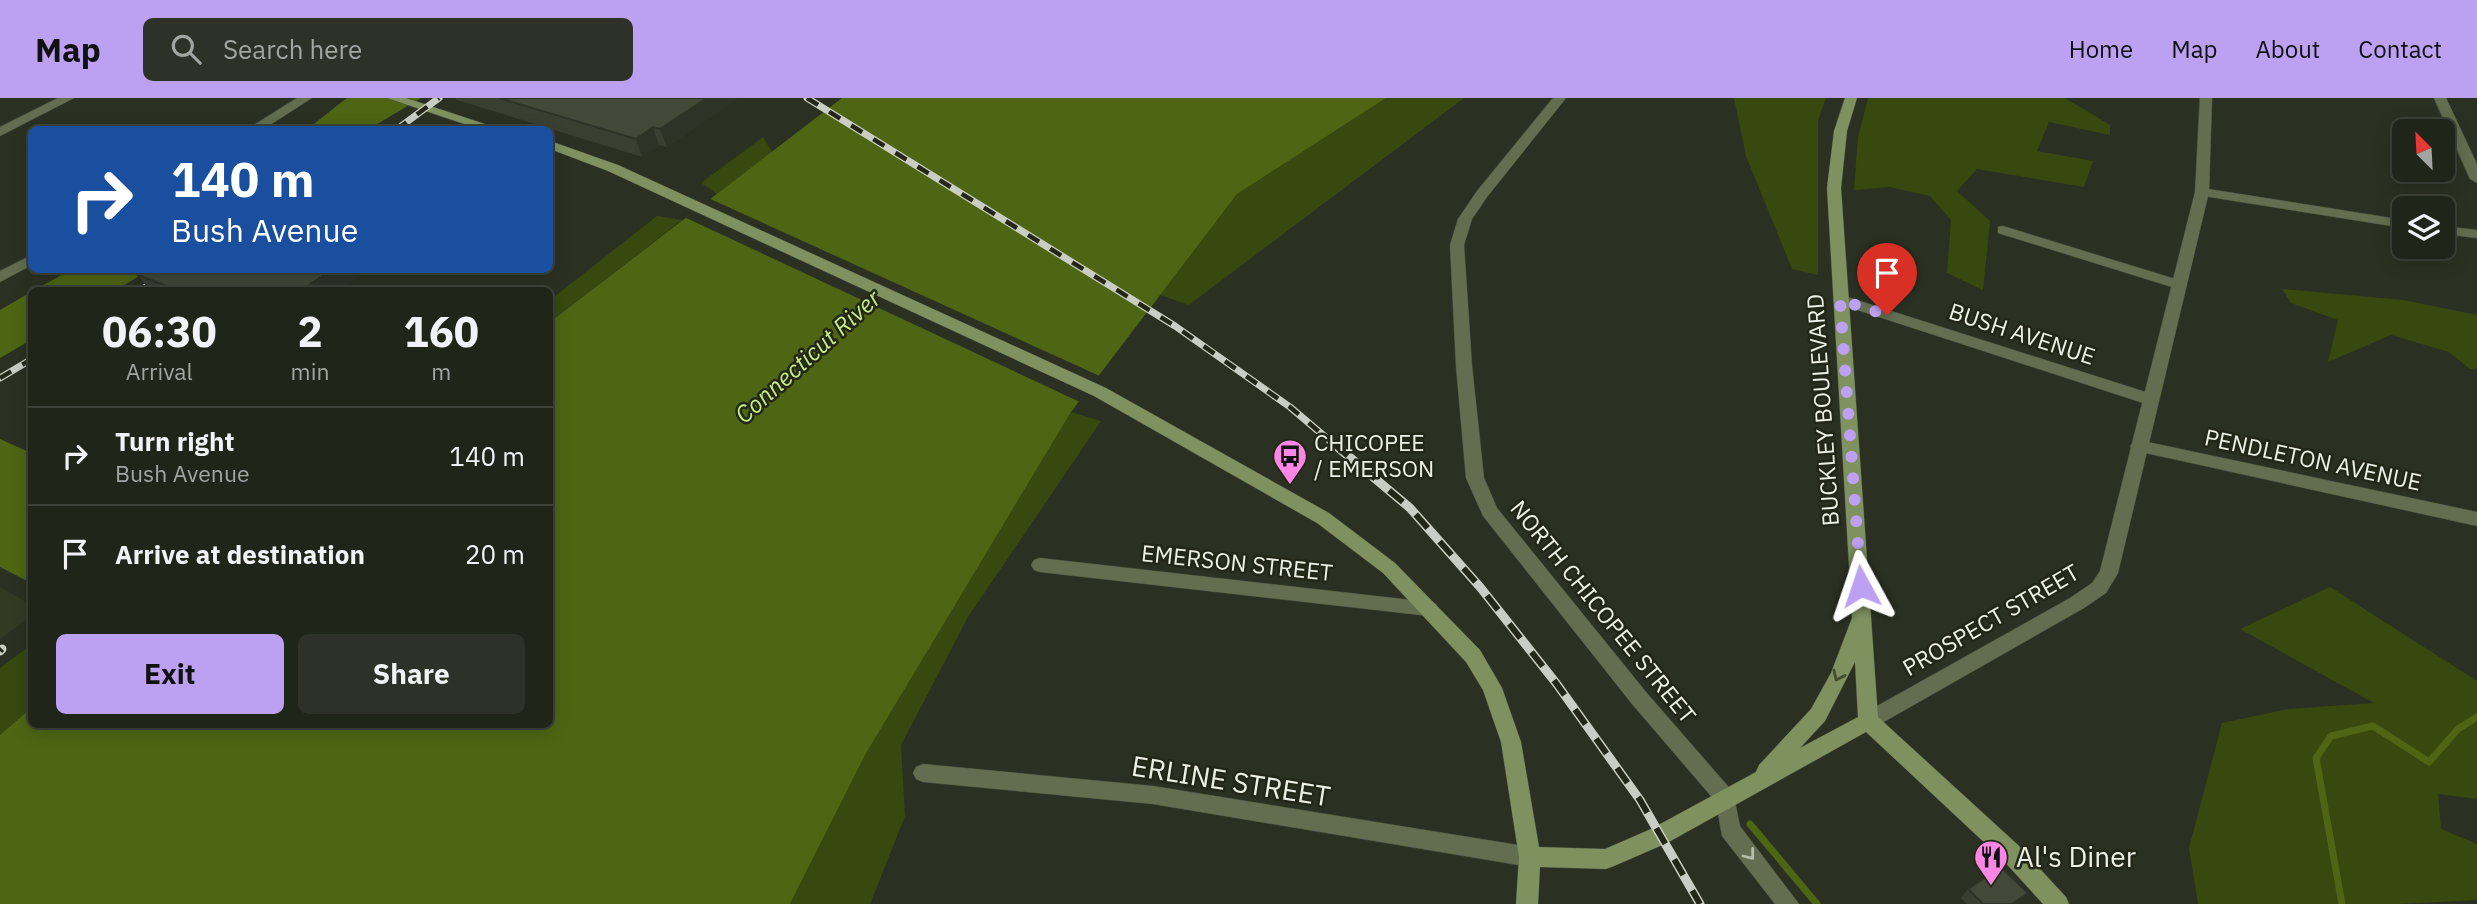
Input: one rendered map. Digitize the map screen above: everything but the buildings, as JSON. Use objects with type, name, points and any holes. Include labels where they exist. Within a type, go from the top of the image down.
[{"type":"main road","points":[[393,98],[484,126]]},
{"type":"main road","name":"BUCKLEY BOULEVARD","points":[[1851,98],[1842,118],[1834,188],[1868,721]]},
{"type":"main road","points":[[553,146],[613,168],[1100,392],[1324,518],[1389,568],[1473,656],[1492,688],[1511,742],[1530,857],[1527,904]]},
{"type":"main road","points":[[1756,783],[1818,715],[1840,675],[1863,612]]},
{"type":"main road","points":[[1868,721],[2010,852],[2058,904]]},
{"type":"main road","name":"PROSPECT STREET","points":[[1530,857],[1606,859],[1659,836],[1868,721]]},
{"type":"street","points":[[0,132],[68,98]]},
{"type":"street","points":[[259,126],[306,98]]},
{"type":"street","name":"NORTH CHICOPEE STREET","points":[[1560,98],[1482,194],[1465,219],[1457,244],[1464,366],[1475,478],[1489,511],[1639,698],[1726,799]]},
{"type":"street","name":"PROSPECT STREET","points":[[1868,721],[2099,588],[2109,573],[2202,192],[2206,98]]},
{"type":"street","points":[[2440,98],[2477,179]]},
{"type":"street","points":[[2202,192],[2392,222]]},
{"type":"street","points":[[2003,230],[2180,285]]},
{"type":"street","points":[[2455,231],[2477,234]]},
{"type":"street","points":[[1,275],[28,260]]},
{"type":"street","name":"BUSH AVENUE","points":[[1840,300],[2150,399]]},
{"type":"street","name":"PENDLETON AVENUE","points":[[2138,446],[2477,520]]},
{"type":"street","name":"EMERSON STREET","points":[[1040,565],[1429,609]]},
{"type":"street","name":"ERLINE STREET","points":[[923,773],[1153,795],[1530,857]]},
{"type":"street","points":[[1726,799],[1730,829],[1788,904]]},
{"type":"shaded area","points":[[1386,98],[1464,98],[1189,305],[1160,295],[1237,194]]},
{"type":"shaded area","points":[[1734,98],[1826,98],[1818,120],[1818,275],[1792,269],[1746,156]]},
{"type":"shaded area","points":[[1868,98],[2065,98],[2110,125],[2110,135],[2049,122],[2037,151],[2093,161],[2084,187],[1977,169],[1957,191],[1990,221],[1983,290],[1947,273],[1951,220],[1930,196],[1890,187],[1854,190],[1858,137]]},
{"type":"shaded area","points":[[763,137],[772,152],[717,194],[701,183]]},
{"type":"shaded area","points":[[657,216],[682,220],[553,320],[553,298]]},
{"type":"shaded area","points":[[2282,289],[2403,300],[2477,315],[2477,369],[2470,369],[2449,352],[2391,335],[2328,362],[2338,320],[2291,303]]},
{"type":"shaded area","points":[[1071,412],[1101,421],[968,617],[901,745],[905,816],[870,904],[790,904],[865,755]]},
{"type":"shaded area","points":[[0,587],[28,603],[28,618],[0,639]]},
{"type":"shaded area","points":[[2330,587],[2477,681],[2477,799],[2438,794],[2441,829],[2477,844],[2477,900],[2399,904],[2198,904],[2189,848],[2222,723],[2288,709],[2374,703],[2240,629]]},
{"type":"shaded area","points":[[28,647],[28,711],[0,735],[0,668]]},
{"type":"water","points":[[347,98],[421,98],[374,126],[311,126]]},
{"type":"water","name":"Connecticut River","points":[[842,98],[1386,98],[1237,194],[1071,412],[865,755],[790,904],[0,904],[0,735],[28,711],[28,728],[553,728],[553,320]]},
{"type":"water","points":[[65,273],[144,273],[121,287],[40,287]]},
{"type":"water","points":[[28,294],[28,342],[0,358],[0,310]]},
{"type":"water","points":[[0,439],[28,452],[28,581],[0,567]]},
{"type":"pier","points":[[706,197],[1102,377],[1082,403],[682,216]]},
{"type":"waterway","points":[[2342,904],[2316,758],[2331,736],[2373,726],[2429,762],[2458,729],[2477,717]]},
{"type":"waterway","points":[[1750,824],[1817,904]]},
{"type":"railway","points":[[401,126],[439,98]]},
{"type":"railway","points":[[807,98],[1175,326],[1290,407],[1336,446]]},
{"type":"railway","points":[[146,287],[169,273]]},
{"type":"railway","points":[[0,378],[28,361]]},
{"type":"railway","points":[[1334,444],[1410,508],[1480,587],[1556,683],[1640,800],[1700,904]]},
{"type":"place","name":"CHICOPEE / EMERSON","points":[[1290,486]]},
{"type":"place","name":"Al's Diner","points":[[1991,887]]},
{"type":"route","points":[[1861,586],[1840,300],[1887,315]]}]
